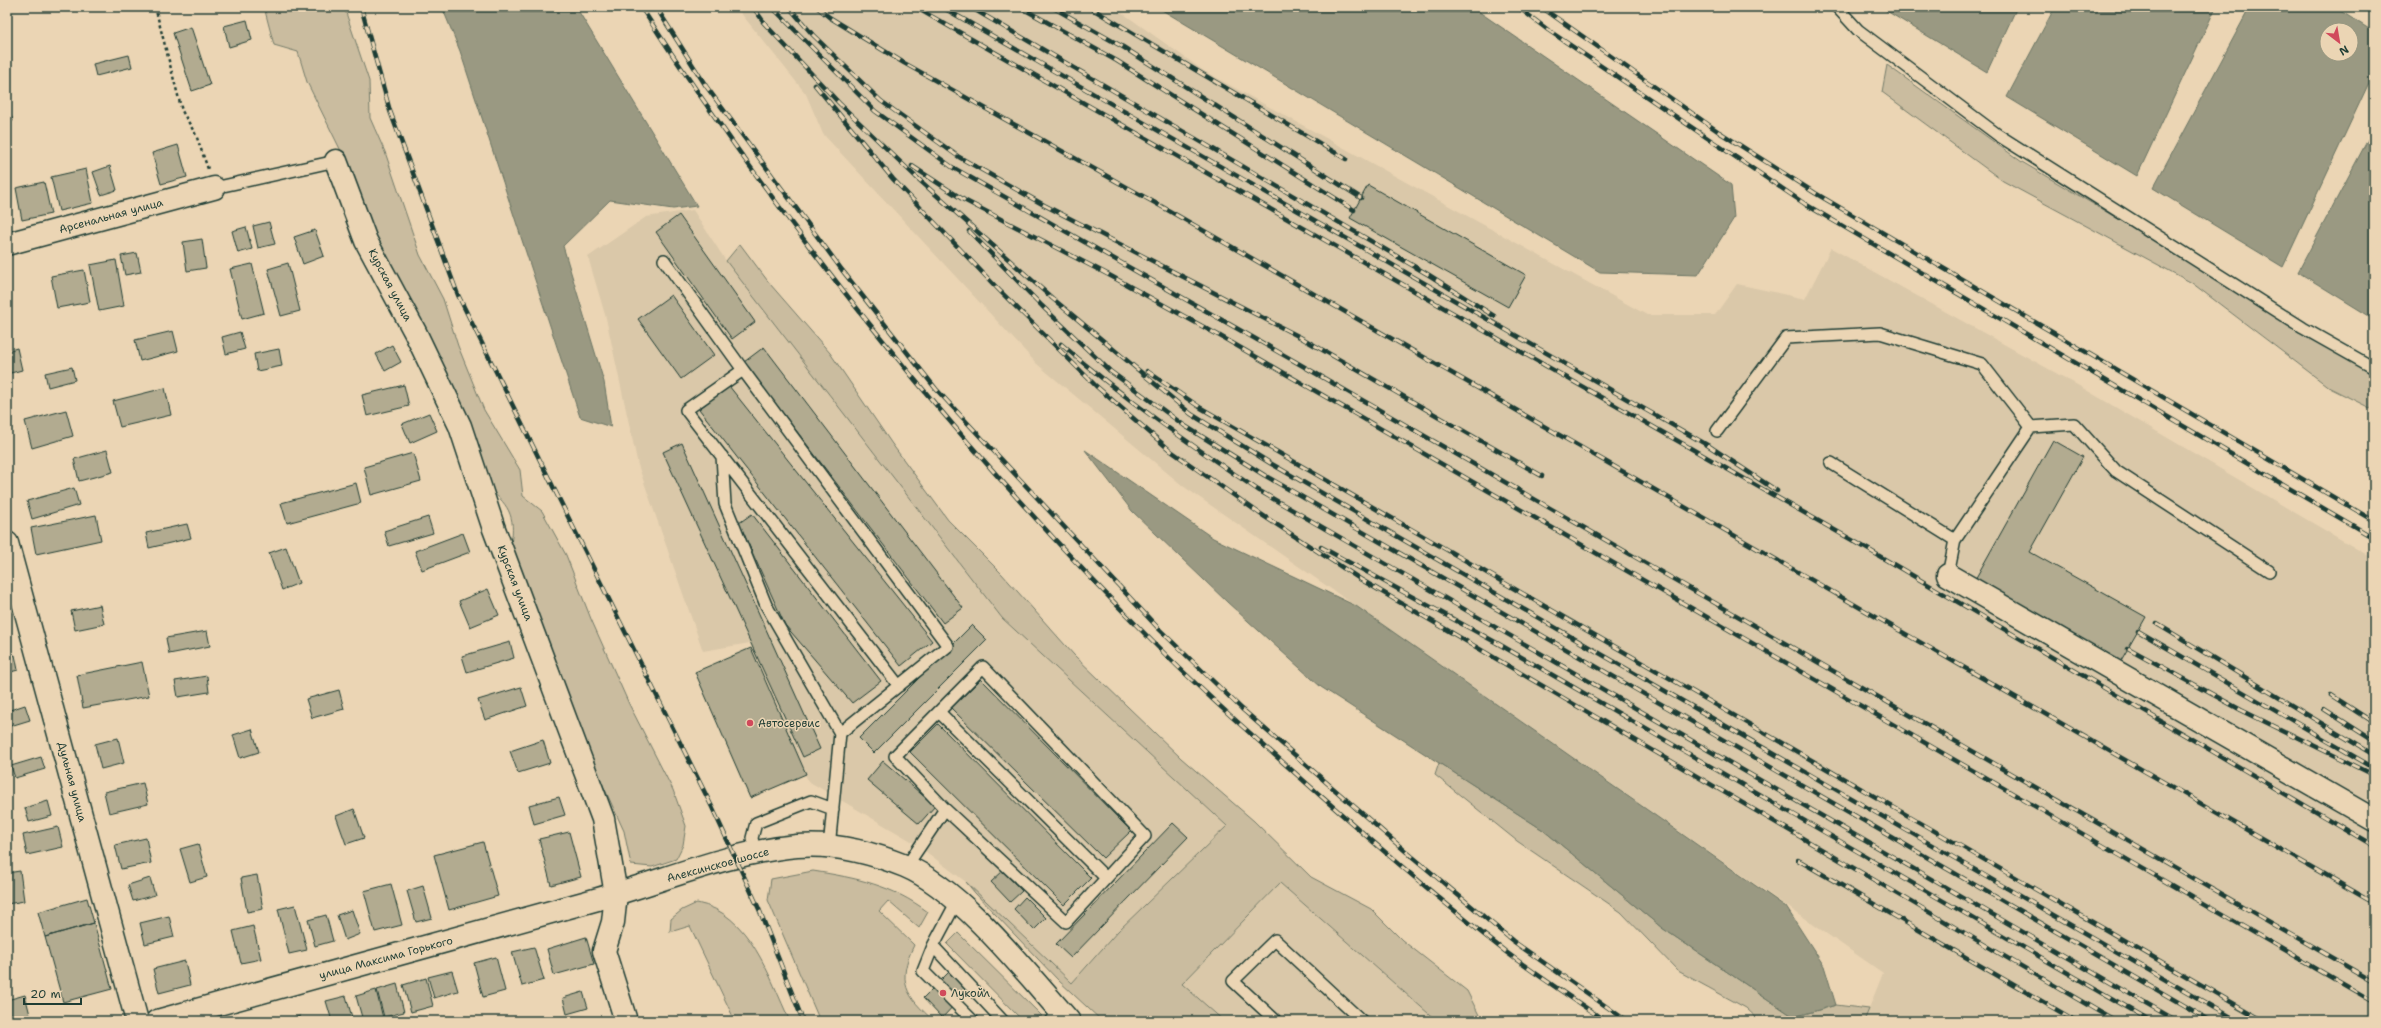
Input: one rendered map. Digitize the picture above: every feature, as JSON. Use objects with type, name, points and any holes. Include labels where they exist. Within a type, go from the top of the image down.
[{"type":"street","name":"Курская улица","points":[[336,161],[366,241],[415,332],[460,426],[494,529],[603,819],[616,894],[613,922],[604,951],[626,1021]]},
{"type":"street","name":"Арсенальная улица","points":[[7,244],[214,188]]},
{"type":"street","name":"Дульная улица","points":[[7,543],[138,1021]]},
{"type":"street","points":[[1948,575],[2374,820]]},
{"type":"street","name":"Алексинское шоссе","points":[[616,894],[755,852],[800,846],[861,852],[906,867],[930,880],[957,901],[988,932],[1061,1019]]},
{"type":"street","name":"улица Максима Горького","points":[[157,1021],[616,894]]},
{"type":"lane","points":[[1836,7],[1858,30],[1998,135],[2303,328],[2374,368]]},
{"type":"lane","points":[[214,188],[336,161]]},
{"type":"lane","points":[[664,260],[742,370],[948,646],[840,733]]},
{"type":"lane","points":[[1717,431],[1786,338],[1880,334],[1982,364],[2031,426]]},
{"type":"lane","points":[[742,370],[686,410],[900,686]]},
{"type":"lane","points":[[2031,426],[2074,424],[2116,471],[2270,571]]},
{"type":"lane","points":[[1948,575],[1955,540],[2031,426]]},
{"type":"lane","points":[[722,456],[726,504],[766,605],[840,733],[829,848]]},
{"type":"lane","points":[[1831,463],[1955,540]]},
{"type":"lane","points":[[983,667],[1145,836],[1066,922],[945,809],[895,756],[939,712],[983,667]]},
{"type":"lane","points":[[939,712],[1106,878]]},
{"type":"lane","points":[[755,852],[752,838],[756,822],[811,801],[833,809]]},
{"type":"lane","points":[[906,867],[945,809]]},
{"type":"lane","points":[[957,901],[933,946],[924,971],[973,1021]]},
{"type":"lane","points":[[1275,1020],[1233,981],[1275,940],[1362,1021]]},
{"type":"lane","points":[[933,946],[1003,1021]]},
{"type":"path","points":[[155,7],[182,111],[196,135],[214,188]]},
{"type":"shaded area","points":[[264,7],[344,7],[369,81],[370,118],[385,152],[420,255],[443,299],[458,346],[484,410],[520,470],[523,496],[542,511],[566,555],[591,619],[629,704],[673,790],[686,826],[683,845],[676,859],[652,867],[631,865],[624,831],[574,722],[511,544],[512,525],[509,511],[494,492],[486,486],[371,238],[341,151],[307,82],[298,52],[274,45]]},
{"type":"shaded area","points":[[442,7],[576,7],[697,206],[673,209],[610,200],[563,246],[604,382],[611,427],[580,417],[460,51]]},
{"type":"shaded area","points":[[736,7],[1114,7],[1204,71],[1647,315],[1715,315],[1737,284],[1805,299],[1831,248],[2081,387],[2374,559],[2374,1021],[1864,1021],[1883,973],[1183,486],[1037,364],[823,134],[806,94]]},
{"type":"shaded area","points":[[1157,7],[1472,7],[1731,185],[1734,218],[1698,275],[1600,272]]},
{"type":"shaded area","points":[[1880,7],[2017,7],[1987,72]]},
{"type":"shaded area","points":[[2055,7],[2216,7],[2137,176],[2007,97]]},
{"type":"shaded area","points":[[2250,7],[2334,7],[2358,22],[2319,22],[2319,62],[2359,62],[2359,23],[2374,32],[2374,72],[2283,267],[2153,188]]},
{"type":"shaded area","points":[[1887,65],[2022,162],[2374,370],[2374,410],[2330,388],[2192,283],[2003,181],[1882,92]]},
{"type":"shaded area","points":[[2374,128],[2374,319],[2298,272]]},
{"type":"shaded area","points":[[693,210],[726,261],[1002,618],[1227,826],[1118,931],[1072,983],[966,882],[913,842],[808,781],[750,643],[703,651],[638,465],[606,318],[588,257],[646,217]]},
{"type":"shaded area","points":[[740,244],[770,284],[830,353],[892,444],[948,520],[1001,573],[1074,655],[1181,758],[1254,821],[1311,877],[1371,909],[1402,940],[1467,991],[1482,1021],[1437,1021],[1280,883],[1182,984],[1224,1021],[1102,1021],[1058,980],[966,882],[1072,983],[1118,931],[1227,826],[1002,618],[726,261]]},
{"type":"shaded area","points":[[1085,450],[1213,538],[1356,606],[1786,907],[1824,966],[1836,1005],[1794,1017],[1662,928],[1543,830],[1321,687],[1227,602],[1132,511]]},
{"type":"shaded area","points":[[1439,763],[1543,830],[1662,928],[1794,1017],[1836,1005],[1869,1009],[1864,1021],[1760,1021],[1746,1008],[1678,971],[1621,912],[1517,841],[1435,775]]},
{"type":"shaded area","points":[[813,871],[874,884],[901,895],[928,912],[919,928],[888,901],[879,911],[914,945],[906,969],[905,979],[907,988],[917,1004],[934,1021],[820,1021],[768,900],[771,879]]},
{"type":"shaded area","points":[[1280,883],[1437,1021],[1224,1021],[1182,984]]},
{"type":"shaded area","points":[[697,903],[715,909],[731,919],[744,933],[756,949],[790,1021],[735,1021],[690,926],[670,932],[671,919],[682,910]]},
{"type":"shaded area","points":[[958,933],[1042,1016],[1022,1020],[947,944]]},
{"type":"building","points":[[247,20],[252,40],[229,47],[224,26]]},
{"type":"building","points":[[191,27],[210,85],[192,91],[173,33]]},
{"type":"building","points":[[129,55],[132,67],[96,76],[93,64]]},
{"type":"building","points":[[7,104],[13,121],[7,123]]},
{"type":"building","points":[[178,145],[187,177],[161,184],[152,153]]},
{"type":"building","points":[[110,166],[117,190],[101,195],[93,172]]},
{"type":"building","points":[[86,169],[93,203],[59,211],[51,177]]},
{"type":"building","points":[[44,182],[51,214],[22,220],[16,188]]},
{"type":"building","points":[[1368,185],[1526,275],[1508,307],[1350,218]]},
{"type":"building","points":[[679,215],[755,322],[732,339],[656,232]]},
{"type":"building","points":[[269,222],[275,244],[258,248],[253,226]]},
{"type":"building","points":[[246,227],[252,249],[238,253],[232,231]]},
{"type":"building","points":[[315,230],[324,256],[303,264],[294,237]]},
{"type":"building","points":[[202,239],[206,268],[187,271],[183,242]]},
{"type":"building","points":[[137,253],[141,272],[125,275],[121,256]]},
{"type":"building","points":[[116,260],[124,306],[99,311],[90,265]]},
{"type":"building","points":[[288,263],[300,311],[281,316],[268,269]]},
{"type":"building","points":[[252,264],[264,313],[242,319],[230,269]]},
{"type":"building","points":[[84,270],[90,302],[57,308],[51,276]]},
{"type":"building","points":[[671,295],[714,355],[681,379],[638,319]]},
{"type":"building","points":[[173,331],[178,351],[140,361],[135,340]]},
{"type":"building","points":[[240,332],[245,349],[226,354],[222,337]]},
{"type":"building","points":[[392,345],[401,362],[385,371],[376,354]]},
{"type":"building","points":[[764,347],[963,608],[943,623],[744,362]]},
{"type":"building","points":[[17,348],[22,370],[7,374],[7,351]]},
{"type":"building","points":[[279,349],[282,366],[257,371],[254,354]]},
{"type":"building","points":[[72,367],[75,380],[48,387],[45,373]]},
{"type":"building","points":[[404,385],[409,406],[367,416],[362,395]]},
{"type":"building","points":[[729,386],[932,641],[901,666],[699,409]]},
{"type":"building","points":[[165,388],[171,415],[120,427],[113,401]]},
{"type":"building","points":[[66,410],[73,436],[32,448],[25,421]]},
{"type":"building","points":[[429,413],[437,431],[410,443],[402,424]]},
{"type":"building","points":[[2053,440],[2083,457],[2030,552],[2146,617],[2119,664],[1973,583]]},
{"type":"building","points":[[682,443],[820,749],[803,757],[663,452]]},
{"type":"building","points":[[107,450],[113,472],[79,481],[74,459]]},
{"type":"building","points":[[413,453],[421,481],[371,495],[364,467]]},
{"type":"building","points":[[356,483],[361,503],[287,523],[281,503]]},
{"type":"building","points":[[74,488],[79,505],[32,519],[27,501]]},
{"type":"building","points":[[752,514],[881,681],[852,703],[785,625],[739,523]]},
{"type":"building","points":[[96,515],[101,540],[36,554],[31,528]]},
{"type":"building","points":[[428,517],[433,533],[389,546],[384,531]]},
{"type":"building","points":[[187,524],[191,538],[149,548],[146,533]]},
{"type":"building","points":[[463,533],[470,552],[422,570],[415,551]]},
{"type":"building","points":[[286,547],[299,583],[282,590],[269,553]]},
{"type":"building","points":[[488,589],[499,615],[470,627],[459,601]]},
{"type":"building","points":[[100,605],[104,624],[75,630],[71,611]]},
{"type":"building","points":[[972,625],[987,640],[874,753],[859,738]]},
{"type":"building","points":[[7,628],[11,647],[7,648]]},
{"type":"building","points":[[207,631],[210,646],[169,654],[166,638]]},
{"type":"building","points":[[510,642],[514,658],[467,672],[462,656]]},
{"type":"building","name":"Автосервис","points":[[751,648],[806,774],[750,798],[695,672]]},
{"type":"building","points":[[15,655],[18,670],[7,673],[7,657]]},
{"type":"building","points":[[142,662],[149,696],[83,708],[77,675]]},
{"type":"building","points":[[207,676],[209,692],[178,697],[175,681]]},
{"type":"building","points":[[981,679],[1131,831],[1103,858],[951,708]]},
{"type":"building","points":[[521,687],[527,706],[485,720],[478,700]]},
{"type":"building","points":[[339,690],[344,709],[312,718],[306,699]]},
{"type":"building","points":[[25,705],[30,720],[7,727],[7,711]]},
{"type":"building","points":[[938,724],[1091,878],[1064,905],[910,752]]},
{"type":"building","points":[[252,729],[259,752],[240,758],[233,735]]},
{"type":"building","points":[[118,738],[124,763],[101,769],[95,744]]},
{"type":"building","points":[[543,740],[550,763],[518,773],[510,751]]},
{"type":"building","points":[[41,757],[45,769],[15,778],[11,766]]},
{"type":"building","points":[[883,761],[935,806],[919,824],[867,780]]},
{"type":"building","points":[[143,783],[148,804],[109,813],[104,792]]},
{"type":"building","points":[[559,797],[565,815],[534,824],[529,805]]},
{"type":"building","points":[[48,801],[52,816],[29,822],[25,808]]},
{"type":"building","points":[[354,809],[364,838],[346,844],[336,816]]},
{"type":"building","points":[[1173,823],[1188,837],[1071,958],[1056,944]]},
{"type":"building","points":[[58,827],[63,847],[27,855],[23,835]]},
{"type":"building","points":[[569,832],[581,877],[551,885],[539,839]]},
{"type":"building","points":[[146,838],[151,863],[121,869],[115,845]]},
{"type":"building","points":[[483,842],[498,896],[449,910],[434,855]]},
{"type":"building","points":[[198,844],[207,877],[190,882],[180,849]]},
{"type":"building","points":[[20,871],[24,901],[7,904],[7,873]]},
{"type":"building","points":[[1003,871],[1022,891],[1010,902],[991,882]]},
{"type":"building","points":[[257,875],[263,909],[247,912],[241,878]]},
{"type":"building","points":[[150,878],[155,895],[133,901],[128,885]]},
{"type":"building","points":[[391,884],[402,925],[375,932],[364,891]]},
{"type":"building","points":[[423,886],[432,918],[416,922],[407,891]]},
{"type":"building","points":[[1025,897],[1046,918],[1034,930],[1014,909]]},
{"type":"building","points":[[87,898],[94,923],[45,937],[38,912]]},
{"type":"building","points":[[295,905],[307,950],[289,954],[278,909]]},
{"type":"building","points":[[352,910],[360,934],[345,940],[337,915]]},
{"type":"building","points":[[326,915],[333,941],[315,946],[308,920]]},
{"type":"building","points":[[169,916],[174,937],[145,944],[140,923]]},
{"type":"building","points":[[94,923],[112,989],[63,1002],[45,937]]},
{"type":"building","points":[[253,926],[261,959],[241,963],[233,931]]},
{"type":"building","points":[[586,937],[594,964],[554,975],[547,949]]},
{"type":"building","points":[[534,947],[544,980],[522,986],[512,952]]},
{"type":"building","points":[[496,957],[505,991],[483,997],[474,963]]},
{"type":"building","points":[[185,961],[190,985],[159,993],[153,969]]},
{"type":"building","points":[[955,966],[973,985],[942,1018],[923,998]]},
{"type":"building","points":[[452,971],[458,991],[434,998],[428,977]]},
{"type":"building","points":[[426,978],[433,1006],[411,1012],[403,985]]},
{"type":"building","points":[[397,984],[404,1012],[384,1017],[377,990]]},
{"type":"building","points":[[376,990],[383,1018],[363,1021],[356,996]]},
{"type":"building","points":[[583,992],[588,1008],[567,1014],[563,998]]},
{"type":"building","points":[[25,995],[31,1019],[8,1021],[7,1000]]},
{"type":"building","points":[[346,996],[353,1021],[332,1021],[326,1001]]},
{"type":"building","points":[[300,1016],[301,1021],[281,1021]]},
{"type":"railway","points":[[361,7],[390,111],[458,295],[712,807],[759,909],[803,1021]]},
{"type":"railway","points":[[641,7],[697,91],[756,175],[879,336],[944,415],[1080,566],[1150,639],[1213,700],[1345,817],[1459,915],[1506,952],[1605,1021]]},
{"type":"railway","points":[[656,7],[706,86],[842,270],[936,389],[1159,629],[1242,709],[1403,849],[1513,941],[1627,1021]]},
{"type":"railway","points":[[753,7],[766,25]]},
{"type":"railway","points":[[772,7],[875,111],[952,167],[1289,358],[2374,982]]},
{"type":"railway","points":[[789,7],[813,35],[881,101],[959,157],[1044,205],[1300,337],[1542,476]]},
{"type":"railway","points":[[817,7],[829,17],[904,63],[1166,209],[2374,903]]},
{"type":"railway","points":[[915,7],[1852,540],[2374,846]]},
{"type":"railway","points":[[942,7],[1709,446],[1777,491]]},
{"type":"railway","points":[[970,7],[1429,275],[1494,316]]},
{"type":"railway","points":[[1020,7],[1117,61],[1354,210]]},
{"type":"railway","points":[[1052,7],[1123,47],[1361,198]]},
{"type":"railway","points":[[1089,7],[1346,159]]},
{"type":"railway","points":[[1518,7],[1548,30],[1805,204],[2374,538]]},
{"type":"railway","points":[[1541,7],[1719,132],[1815,193],[2374,521]]},
{"type":"railway","points":[[763,22],[839,103],[916,177],[1052,298],[1191,414],[1270,463],[2237,1021]]},
{"type":"railway","points":[[815,85],[893,179],[999,290],[1096,386],[1171,451],[1259,513],[1360,579],[2115,1021]]},
{"type":"railway","points":[[912,166],[964,200],[1109,275],[1220,336],[2374,1002]]},
{"type":"railway","points":[[969,231],[1042,306],[1110,371],[1185,426],[1264,475],[2211,1021]]},
{"type":"railway","points":[[1061,344],[1133,402],[1182,438],[1258,490],[2177,1021]]},
{"type":"railway","points":[[1147,371],[1201,408],[2264,1021]]},
{"type":"railway","points":[[1321,547],[1497,643],[2151,1021]]},
{"type":"railway","points":[[2157,624],[2374,755]]},
{"type":"railway","points":[[2138,631],[2374,768]]},
{"type":"railway","points":[[2128,648],[2241,710],[2374,775]]},
{"type":"railway","points":[[2331,695],[2374,723]]},
{"type":"railway","points":[[2324,709],[2374,741]]},
{"type":"railway","points":[[1798,860],[2076,1021]]},
{"type":"place","name":"Автосервис","points":[[750,723]]},
{"type":"place","name":"Лукойл","points":[[943,993]]}]
